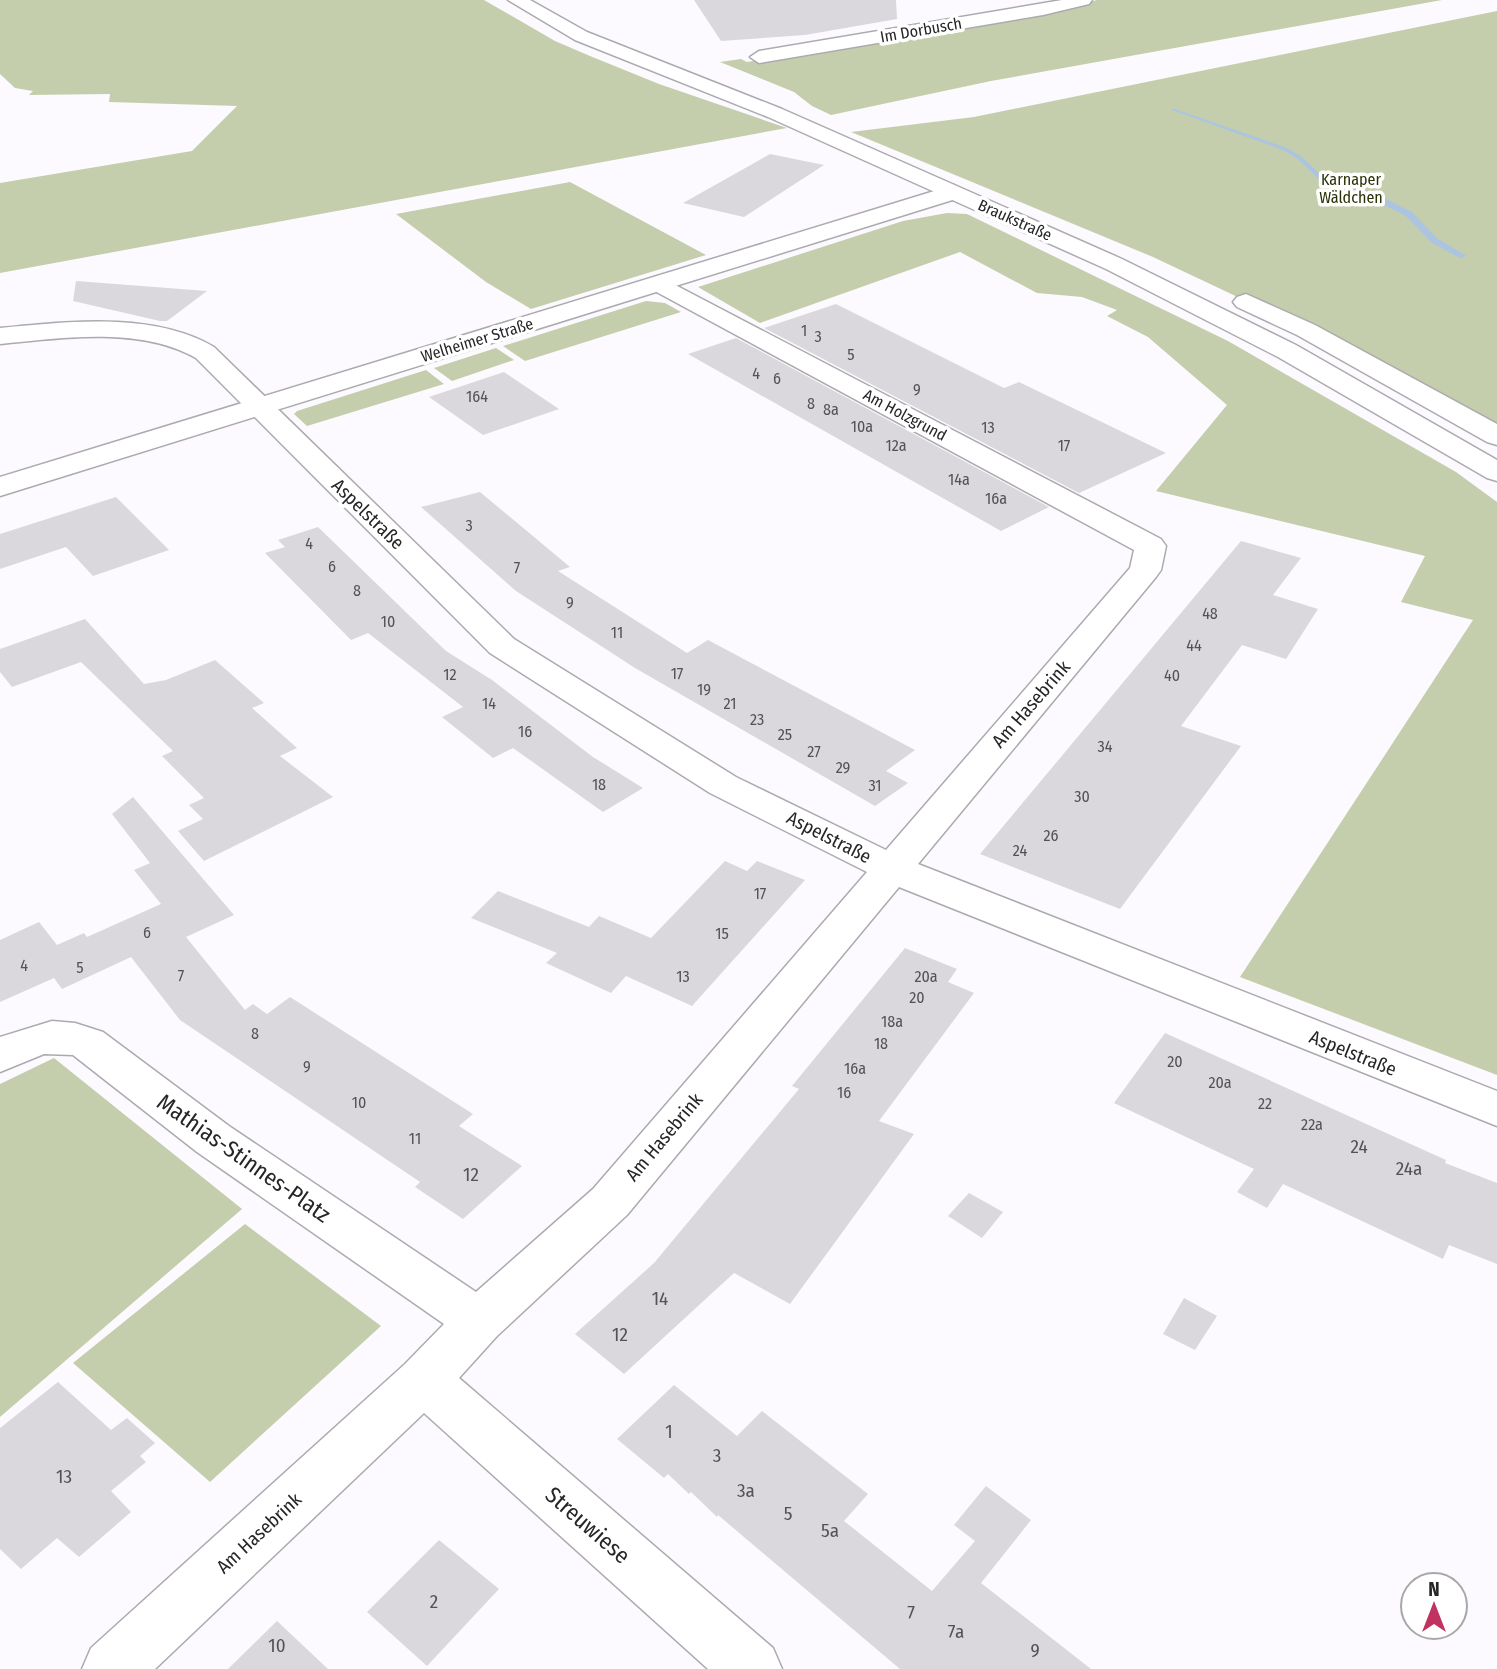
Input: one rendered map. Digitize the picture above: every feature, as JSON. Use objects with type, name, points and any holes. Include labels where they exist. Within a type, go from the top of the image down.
[{"type":"street","name":"Braukstraße","points":[[517,0],[581,36],[775,113],[1114,264],[1287,351],[1497,472]]},
{"type":"street","name":"Im Dorbusch","points":[[759,57],[1043,10],[1083,0]]},
{"type":"street","name":"Braukstraße","points":[[600,24],[1199,280]]},
{"type":"street","name":"Welheimer Straße","points":[[0,487],[954,192]]},
{"type":"street","name":"Am Holzgrund","points":[[660,284],[1150,546]]},
{"type":"street","points":[[1223,291],[1306,330],[1497,436]]},
{"type":"street","name":"Aspelstraße","points":[[0,336],[87,331],[144,335],[181,341],[207,354],[257,407],[502,646],[723,785],[890,868],[1497,1109]]},
{"type":"street","name":"Am Hasebrink","points":[[112,1669],[424,1380],[479,1321],[610,1202],[1145,570],[1150,546]]},
{"type":"street","name":"Mathias-Stinnes-Platz","points":[[0,1056],[49,1035],[68,1036],[88,1043],[213,1139],[479,1321]]},
{"type":"street","name":"Streuwiese","points":[[424,1380],[752,1669]]},
{"type":"green space","points":[[0,0],[484,0],[555,41],[590,56],[659,84],[787,128],[0,273],[0,183],[192,151],[237,106],[109,102],[110,94],[29,95],[33,91],[15,88],[0,74]]},
{"type":"green space","points":[[1097,0],[1442,0],[991,81],[831,115],[812,106],[794,92],[720,62],[741,59],[747,62],[1069,8]]},
{"type":"green space","name":"Karnaper Wäldchen","points":[[1497,11],[1497,435],[1314,333],[1153,257],[851,132],[974,117]]},
{"type":"green space","points":[[570,182],[706,255],[531,309],[486,282],[396,214]]},
{"type":"green space","points":[[947,213],[967,214],[1228,341],[1456,472],[1497,502],[1497,1075],[1240,977],[1473,620],[1401,602],[1425,556],[1156,491],[1227,405],[1148,337],[1107,316],[1117,310],[1082,297],[1037,293],[960,252],[760,323],[698,287],[903,221]]},
{"type":"green space","points":[[646,301],[665,303],[681,312],[525,361],[503,346]]},
{"type":"green space","points":[[496,348],[514,360],[452,381],[434,368]]},
{"type":"green space","points":[[426,370],[444,384],[307,426],[294,414],[297,411]]},
{"type":"green space","points":[[54,1058],[242,1209],[0,1417],[0,1084]]},
{"type":"green space","points":[[245,1224],[381,1326],[210,1482],[73,1363]]},
{"type":"building","points":[[694,0],[896,0],[897,19],[805,35],[721,41]]},
{"type":"building","points":[[770,154],[824,165],[744,217],[683,203]]},
{"type":"building","points":[[76,281],[207,291],[167,321],[160,321],[73,301]]},
{"type":"building","points":[[836,304],[1004,388],[1019,382],[1166,453],[1079,493],[764,328]]},
{"type":"building","points":[[736,338],[1049,507],[1001,531],[688,354]]},
{"type":"building","points":[[504,372],[559,409],[483,435],[429,397]]},
{"type":"building","points":[[480,492],[570,567],[558,571],[687,653],[708,640],[915,750],[886,771],[908,783],[875,806],[635,668],[516,591],[421,507]]},
{"type":"building","points":[[116,497],[169,550],[93,576],[66,547],[0,569],[0,534]]},
{"type":"building","points":[[318,527],[446,651],[492,680],[593,757],[643,788],[603,812],[513,748],[493,758],[442,717],[463,707],[368,633],[351,640],[265,553],[285,547],[278,540]]},
{"type":"building","points":[[1241,541],[1301,558],[1273,595],[1318,609],[1286,659],[1242,645],[1181,726],[1241,746],[1120,909],[980,854]]},
{"type":"building","points":[[85,619],[144,684],[166,680],[215,660],[264,703],[252,708],[297,748],[280,756],[333,797],[204,861],[178,831],[203,819],[189,805],[204,798],[162,756],[173,751],[81,662],[12,687],[0,672],[0,649]]},
{"type":"building","points":[[133,797],[234,915],[186,937],[245,1010],[253,1004],[267,1014],[290,997],[473,1114],[459,1126],[522,1166],[463,1219],[415,1187],[420,1182],[180,1020],[131,957],[62,989],[54,978],[0,1002],[0,940],[39,922],[57,945],[84,933],[87,937],[161,904],[134,870],[150,863],[112,814]]},
{"type":"building","points":[[725,861],[747,871],[757,861],[805,880],[692,1006],[626,976],[611,993],[546,963],[557,953],[471,918],[498,891],[589,927],[599,916],[651,938]]},
{"type":"building","points":[[905,948],[957,969],[948,982],[974,993],[879,1121],[914,1134],[790,1304],[734,1273],[624,1374],[575,1334],[654,1263],[799,1089],[792,1086]]},
{"type":"building","points":[[1165,1033],[1446,1160],[1445,1163],[1497,1183],[1497,1264],[1449,1245],[1443,1259],[1283,1184],[1267,1208],[1237,1192],[1254,1169],[1114,1103]]},
{"type":"building","points":[[969,1193],[1003,1212],[982,1238],[948,1216]]},
{"type":"building","points":[[1184,1298],[1217,1316],[1195,1350],[1163,1334]]},
{"type":"building","points":[[58,1382],[111,1430],[127,1418],[155,1443],[140,1456],[146,1462],[111,1491],[131,1512],[79,1557],[57,1538],[21,1569],[0,1549],[0,1428]]},
{"type":"building","points":[[674,1385],[737,1436],[762,1411],[868,1494],[844,1521],[932,1591],[975,1541],[954,1525],[986,1486],[1031,1520],[981,1583],[1091,1669],[900,1669],[718,1515],[717,1517],[691,1492],[689,1494],[668,1474],[664,1478],[617,1439]]},
{"type":"building","points":[[439,1540],[499,1589],[427,1666],[367,1612]]},
{"type":"building","points":[[277,1621],[328,1669],[228,1669]]},
{"type":"waterway","points":[[1174,109],[1285,149],[1300,158],[1325,182],[1383,201],[1409,214],[1435,241],[1463,256]]}]
